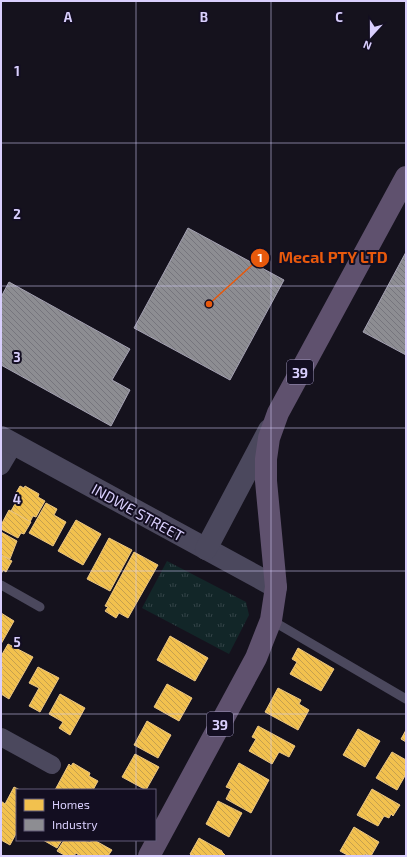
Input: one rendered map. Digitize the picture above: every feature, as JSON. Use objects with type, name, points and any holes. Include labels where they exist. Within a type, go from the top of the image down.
[{"type":"main road","name":"39","points":[[149,856],[256,658],[271,620],[276,587],[266,481],[267,450],[278,413],[406,177]]},
{"type":"street","points":[[206,550],[278,413]]},
{"type":"street","points":[[1,466],[7,440]]},
{"type":"street","name":"INDWE STREET","points":[[7,440],[276,587]]},
{"type":"street","points":[[1,737],[52,765]]},
{"type":"lane","points":[[1,585],[40,607]]},
{"type":"lane","points":[[271,620],[406,699]]},
{"type":"green space","points":[[167,561],[246,602],[249,615],[229,654],[142,608]]},
{"type":"building: Homes","points":[[20,486],[24,488],[25,486],[39,494],[38,497],[45,501],[36,517],[33,516],[30,522],[11,511],[20,495],[16,493]]},
{"type":"building: Homes","points":[[46,503],[57,509],[54,515],[66,522],[53,546],[29,533]]},
{"type":"building: Homes","points":[[9,510],[31,522],[24,534],[21,533],[18,538],[1,529],[1,525]]},
{"type":"building: Homes","points":[[76,520],[101,534],[83,565],[58,551]]},
{"type":"building: Homes","points":[[1,532],[17,541],[10,559],[1,555]]},
{"type":"building: Homes","points":[[109,538],[132,550],[110,591],[87,579]]},
{"type":"building: Homes","points":[[134,552],[158,565],[128,618],[119,613],[116,618],[105,611],[108,607],[105,606]]},
{"type":"building: Homes","points":[[1,555],[12,561],[6,572],[3,570],[1,574]]},
{"type":"building: Homes","points":[[1,613],[14,621],[1,644]]},
{"type":"building: Homes","points":[[170,636],[208,658],[195,681],[157,660]]},
{"type":"building: Homes","points":[[8,644],[33,657],[9,699],[1,694],[1,671],[3,667],[1,665],[1,656]]},
{"type":"building: Homes","points":[[298,648],[334,669],[321,691],[290,674],[297,662],[292,659]]},
{"type":"building: Homes","points":[[38,667],[59,678],[40,712],[29,706],[39,688],[29,683]]},
{"type":"building: Homes","points":[[167,684],[192,698],[179,721],[154,707]]},
{"type":"building: Homes","points":[[278,688],[301,700],[299,704],[309,710],[298,730],[265,712]]},
{"type":"building: Homes","points":[[60,694],[85,708],[70,735],[59,728],[63,722],[49,714]]},
{"type":"building: Homes","points":[[147,721],[171,735],[158,758],[134,745]]},
{"type":"building: Homes","points":[[258,726],[295,746],[289,757],[279,752],[272,764],[249,751],[256,739],[252,737]]},
{"type":"building: Homes","points":[[358,729],[380,741],[365,767],[343,755]]},
{"type":"building: Homes","points":[[406,730],[406,742],[401,739]]},
{"type":"building: Homes","points":[[392,752],[406,760],[406,774],[397,790],[376,778]]},
{"type":"building: Homes","points":[[135,754],[159,767],[147,789],[122,777]]},
{"type":"building: Homes","points":[[73,763],[90,773],[89,776],[98,781],[94,789],[56,789],[69,764],[71,766]]},
{"type":"building: Homes","points":[[239,763],[269,780],[251,813],[226,799],[231,789],[226,787]]},
{"type":"building: Homes","points":[[14,787],[18,789],[16,789],[16,834],[10,845],[1,840],[1,801],[5,804]]},
{"type":"building: Homes","points":[[372,789],[400,805],[393,816],[391,814],[389,818],[384,816],[378,826],[357,815]]},
{"type":"building: Homes","points":[[218,801],[242,813],[229,837],[206,824]]},
{"type":"building: Homes","points":[[354,827],[379,842],[371,856],[365,854],[364,856],[349,856],[340,851]]},
{"type":"building: Homes","points":[[199,838],[222,851],[226,856],[192,856],[190,854]]},
{"type":"building: Homes","points":[[45,841],[61,841],[57,848]]},
{"type":"building: Homes","points":[[63,841],[96,841],[112,850],[108,856],[80,856],[76,853],[74,856],[66,856],[57,851]]},
{"type":"building: Industry","points":[[188,228],[284,280],[230,380],[134,328]]},
{"type":"building: Industry","points":[[406,252],[406,355],[363,332]]},
{"type":"building: Industry","points":[[9,282],[130,349],[112,380],[130,390],[111,426],[1,365],[1,297]]},
{"type":"place","name":"Mecal PTY LTD","points":[[209,304]]}]
